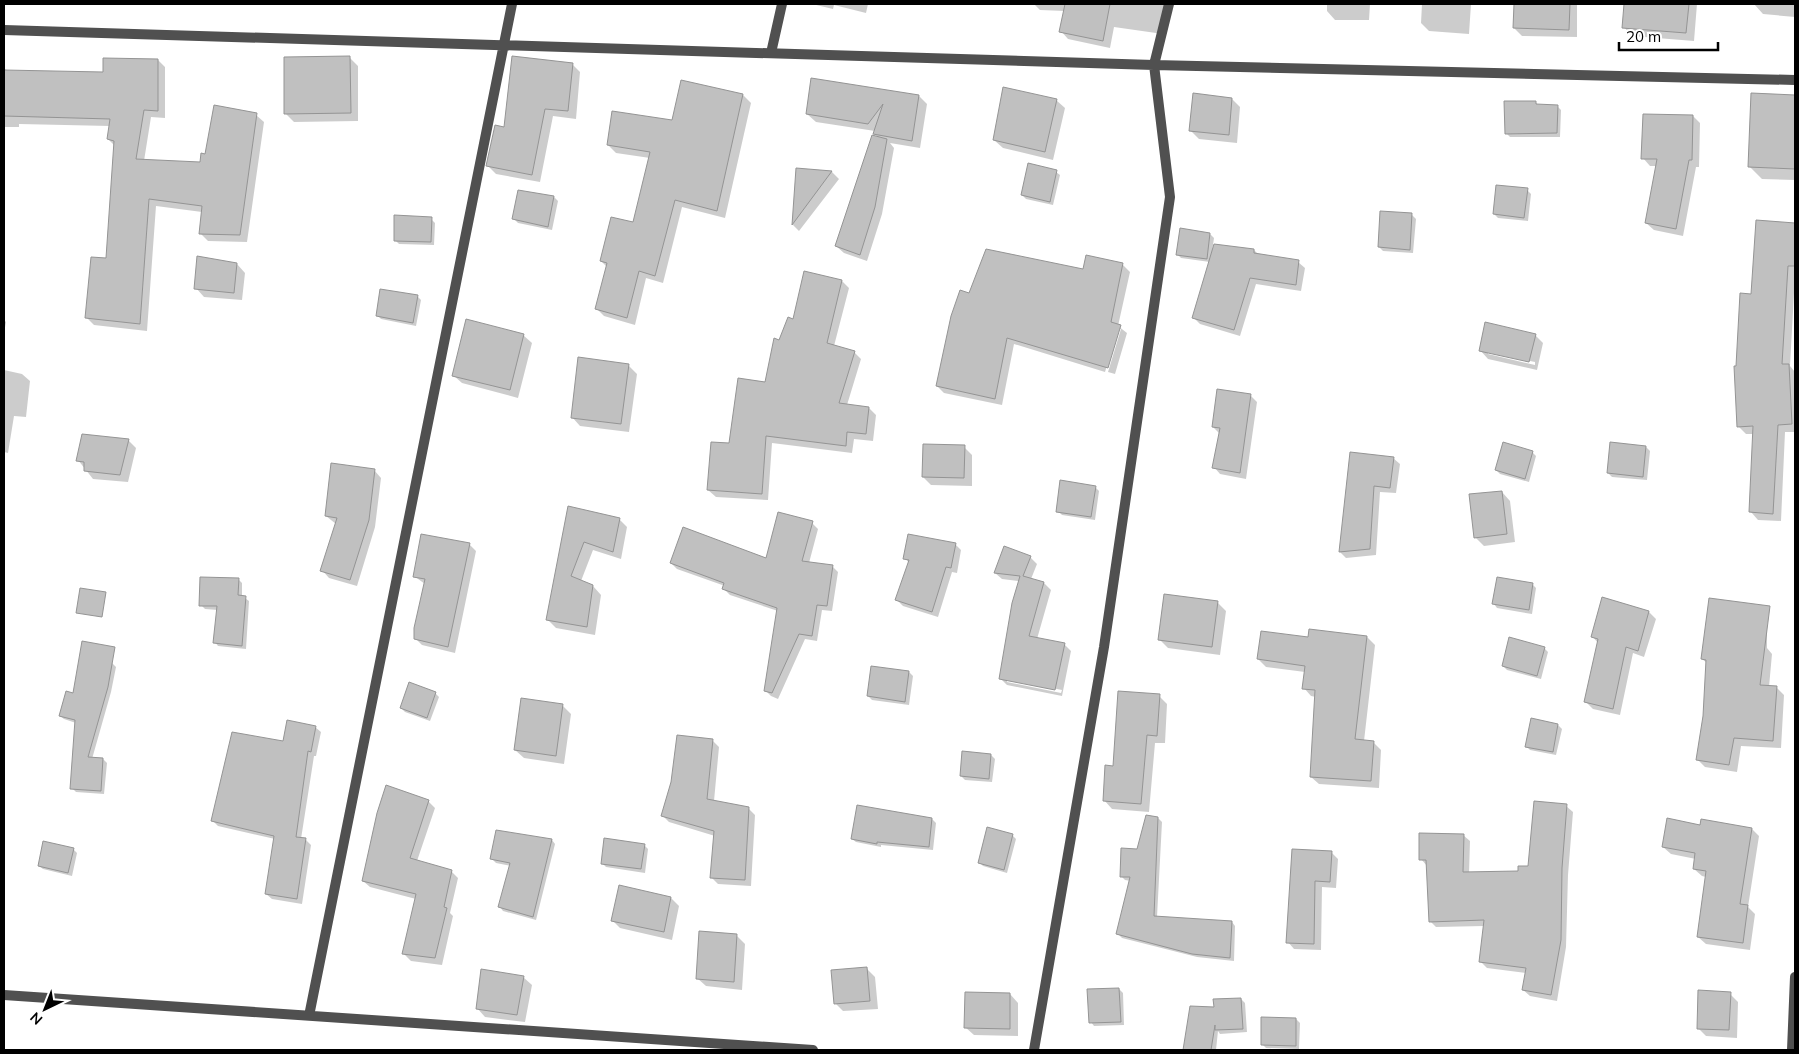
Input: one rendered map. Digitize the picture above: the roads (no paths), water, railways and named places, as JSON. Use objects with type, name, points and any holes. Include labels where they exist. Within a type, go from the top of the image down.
[{"type":"street","points":[[309,1016],[512,4]]},
{"type":"street","points":[[771,53],[782,4]]},
{"type":"street","points":[[1034,1050],[1104,647],[1170,197],[1154,65],[1169,4]]},
{"type":"street","points":[[4,30],[1154,65],[1795,80]]},
{"type":"street","points":[[1792,1050],[1795,977]]},
{"type":"street","points":[[4,995],[813,1050]]}]
